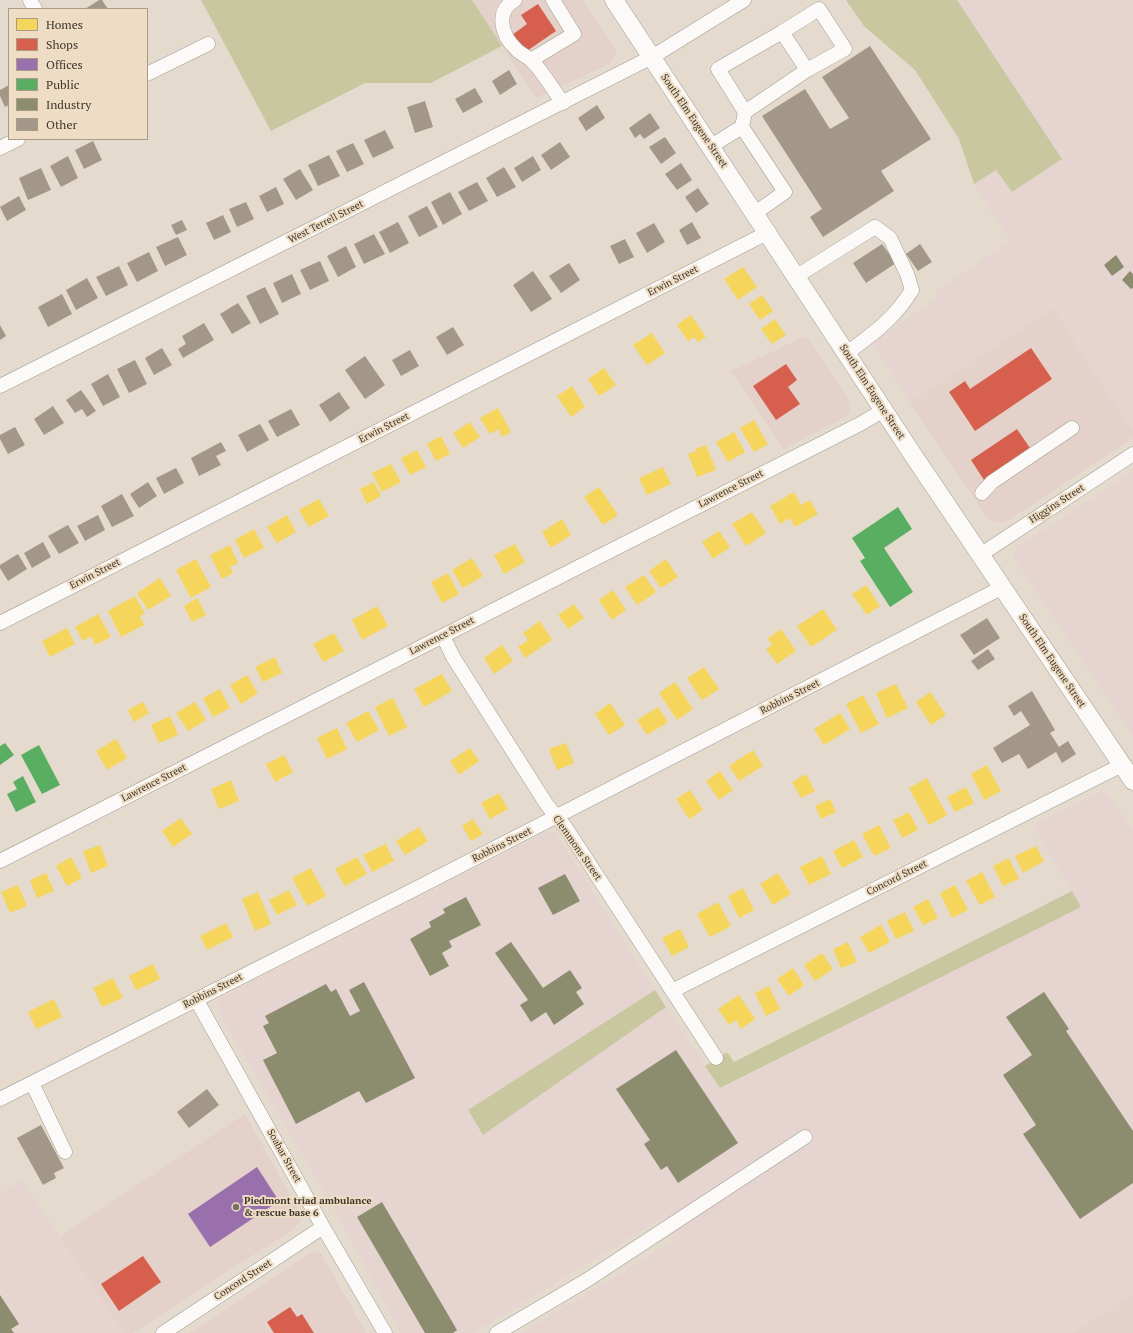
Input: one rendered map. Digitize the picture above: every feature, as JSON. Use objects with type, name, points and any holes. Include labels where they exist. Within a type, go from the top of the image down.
[{"type":"main road","name":"South Elm Eugene Street","points":[[614,0],[769,232],[884,410],[1133,781]]},
{"type":"street","points":[[515,0],[508,4],[501,17],[502,27],[515,49],[532,60],[563,103]]},
{"type":"street","points":[[532,60],[574,34],[553,0]]},
{"type":"street","name":"West Terrell Street","points":[[0,386],[652,58],[744,0]]},
{"type":"street","points":[[745,112],[807,70],[845,49],[819,8],[782,32],[718,69],[745,112],[742,127],[785,192],[755,213]]},
{"type":"street","points":[[782,32],[807,70]]},
{"type":"street","points":[[148,74],[208,44]]},
{"type":"street","points":[[711,146],[742,127]]},
{"type":"street","points":[[0,148],[16,140]]},
{"type":"street","points":[[797,276],[876,227],[890,238],[907,274],[912,290],[899,310],[875,333],[847,353]]},
{"type":"street","name":"Erwin Street","points":[[0,623],[769,232]]},
{"type":"street","name":"Lawrence Street","points":[[0,861],[884,410]]},
{"type":"street","points":[[982,493],[992,482],[1072,428]]},
{"type":"street","name":"Higgins Street","points":[[980,554],[1133,454]]},
{"type":"street","name":"Robbins Street","points":[[0,1099],[557,817],[1003,587]]},
{"type":"street","name":"Clemmons Street","points":[[443,636],[453,657],[547,805],[557,817],[716,1058]]},
{"type":"street","name":"Concord Street","points":[[672,991],[1122,765]]},
{"type":"street","name":"Soabar Street","points":[[196,999],[323,1227],[385,1333]]},
{"type":"street","points":[[32,1083],[65,1152]]},
{"type":"street","points":[[497,1333],[587,1280],[805,1137]]},
{"type":"street","name":"Concord Street","points":[[163,1333],[323,1227]]},
{"type":"shaded area","points":[[201,0],[472,0],[502,46],[431,83],[365,83],[271,131]]},
{"type":"shaded area","points":[[472,0],[582,0],[617,52],[609,64],[536,98]]},
{"type":"shaded area","points":[[846,0],[957,0],[1062,159],[1012,192],[996,170],[974,184],[959,139],[915,70],[864,26]]},
{"type":"shaded area","points":[[957,0],[1133,0],[1133,431],[1053,308],[910,402],[872,343],[937,299],[934,293],[1010,241],[974,184],[996,170],[1012,192],[1061,159]]},
{"type":"shaded area","points":[[1053,308],[1133,431],[1133,438],[1004,523],[994,522],[988,519],[910,402]]},
{"type":"shaded area","points":[[806,336],[849,400],[850,411],[847,416],[784,449],[731,371]]},
{"type":"shaded area","points":[[1133,472],[1133,736],[1013,557],[1016,548]]},
{"type":"shaded area","points":[[1101,791],[1108,794],[1133,830],[1133,1294],[1073,1333],[522,1333],[674,1241],[661,1218],[473,1333],[401,1333],[334,1209],[218,1010],[217,1005],[222,997],[544,833],[551,831],[557,835],[655,990],[468,1110],[483,1135],[666,1007],[720,1088],[1081,907],[1033,825]]},
{"type":"shaded area","points":[[1072,891],[1081,907],[720,1088],[705,1066],[727,1052],[734,1062]]},
{"type":"shaded area","points":[[655,990],[666,1007],[483,1135],[468,1110]]},
{"type":"shaded area","points":[[245,1114],[301,1215],[300,1221],[295,1228],[133,1333],[124,1333],[60,1237]]},
{"type":"shaded area","points":[[22,1180],[124,1333],[0,1333],[0,1193]]},
{"type":"shaded area","points":[[311,1252],[321,1253],[366,1333],[189,1333]]},
{"type":"shaded area","points":[[1133,1294],[1133,1333],[1073,1333]]},
{"type":"building: Homes","points":[[743,267],[757,287],[738,300],[724,279]]},
{"type":"building: Homes","points":[[762,295],[773,311],[760,320],[749,304]]},
{"type":"building: Homes","points":[[691,315],[706,337],[698,342],[694,337],[688,341],[677,325]]},
{"type":"building: Homes","points":[[775,319],[786,335],[772,344],[761,329]]},
{"type":"building: Homes","points":[[652,333],[665,353],[647,365],[633,345]]},
{"type":"building: Homes","points":[[604,368],[616,385],[599,396],[588,379]]},
{"type":"building: Homes","points":[[572,386],[585,407],[571,417],[557,396]]},
{"type":"building: Homes","points":[[498,408],[511,432],[502,437],[498,429],[490,434],[480,418]]},
{"type":"building: Homes","points":[[754,420],[768,444],[754,452],[740,428]]},
{"type":"building: Homes","points":[[470,422],[480,437],[463,448],[453,433]]},
{"type":"building: Homes","points":[[734,432],[745,452],[728,462],[716,442]]},
{"type":"building: Homes","points":[[441,436],[450,454],[436,461],[427,444]]},
{"type":"building: Homes","points":[[706,445],[716,470],[697,477],[688,454],[696,451],[695,449]]},
{"type":"building: Homes","points":[[417,450],[426,467],[410,475],[401,458]]},
{"type":"building: Homes","points":[[391,464],[401,482],[382,492],[372,473]]},
{"type":"building: Homes","points":[[663,467],[671,484],[647,495],[639,478]]},
{"type":"building: Homes","points":[[374,482],[381,496],[367,504],[360,489]]},
{"type":"building: Homes","points":[[599,487],[618,515],[603,525],[584,497]]},
{"type":"building: Homes","points":[[794,492],[801,505],[810,500],[818,514],[795,527],[790,518],[780,524],[770,506]]},
{"type":"building: Homes","points":[[319,499],[329,516],[309,527],[299,510]]},
{"type":"building: Homes","points":[[752,512],[766,533],[746,546],[732,524]]},
{"type":"building: Homes","points":[[287,515],[296,532],[277,543],[267,527]]},
{"type":"building: Homes","points":[[562,519],[571,535],[551,548],[542,532]]},
{"type":"building: Homes","points":[[254,529],[264,548],[244,558],[235,540]]},
{"type":"building: Homes","points":[[719,531],[730,547],[713,559],[702,542]]},
{"type":"building: Homes","points":[[515,544],[525,562],[504,574],[494,555]]},
{"type":"building: Homes","points":[[230,545],[238,563],[230,567],[233,573],[222,579],[210,555]]},
{"type":"building: Homes","points":[[472,558],[483,576],[463,588],[452,570]]},
{"type":"building: Homes","points":[[196,559],[211,587],[191,598],[176,570]]},
{"type":"building: Homes","points":[[666,559],[678,577],[661,588],[649,571]]},
{"type":"building: Homes","points":[[448,573],[459,594],[442,603],[431,582]]},
{"type":"building: Homes","points":[[644,575],[656,592],[637,605],[625,587]]},
{"type":"building: Homes","points":[[160,578],[171,596],[148,610],[137,593]]},
{"type":"building: Homes","points":[[866,585],[880,606],[867,615],[852,594]]},
{"type":"building: Homes","points":[[613,590],[626,610],[612,620],[599,600]]},
{"type":"building: Homes","points":[[135,596],[145,614],[140,616],[144,625],[121,637],[108,611]]},
{"type":"building: Homes","points":[[197,598],[206,615],[192,622],[184,606]]},
{"type":"building: Homes","points":[[574,604],[584,618],[568,629],[558,615]]},
{"type":"building: Homes","points":[[377,606],[388,626],[362,640],[352,620]]},
{"type":"building: Homes","points":[[823,609],[837,630],[811,647],[797,626]]},
{"type":"building: Homes","points":[[98,614],[111,637],[95,645],[91,636],[83,641],[75,627]]},
{"type":"building: Homes","points":[[540,621],[552,640],[525,658],[518,647],[528,640],[523,633]]},
{"type":"building: Homes","points":[[67,628],[75,644],[50,657],[42,641]]},
{"type":"building: Homes","points":[[781,629],[796,651],[777,664],[766,649],[772,645],[768,638]]},
{"type":"building: Homes","points":[[334,633],[344,651],[323,662],[313,644]]},
{"type":"building: Homes","points":[[502,645],[513,661],[494,674],[484,658]]},
{"type":"building: Homes","points":[[275,657],[282,673],[263,682],[255,667]]},
{"type":"building: Homes","points":[[704,667],[719,689],[702,700],[687,678]]},
{"type":"building: Homes","points":[[442,674],[452,691],[424,707],[414,689]]},
{"type":"building: Homes","points":[[247,675],[258,693],[241,704],[230,685]]},
{"type":"building: Homes","points":[[675,682],[693,709],[677,720],[659,693]]},
{"type":"building: Homes","points":[[896,684],[908,708],[887,718],[876,693]]},
{"type":"building: Homes","points":[[220,689],[230,708],[213,717],[203,698]]},
{"type":"building: Homes","points":[[930,692],[946,715],[931,725],[916,702]]},
{"type":"building: Homes","points":[[863,695],[879,724],[861,733],[846,704]]},
{"type":"building: Homes","points":[[393,698],[407,727],[389,736],[375,707]]},
{"type":"building: Homes","points":[[143,702],[149,713],[134,722],[128,710]]},
{"type":"building: Homes","points":[[195,702],[206,720],[188,731],[176,713]]},
{"type":"building: Homes","points":[[610,703],[625,725],[609,735],[595,714]]},
{"type":"building: Homes","points":[[658,707],[668,722],[647,735],[637,720]]},
{"type":"building: Homes","points":[[368,711],[379,730],[357,742],[346,723]]},
{"type":"building: Homes","points":[[840,713],[850,729],[824,745],[814,729]]},
{"type":"building: Homes","points":[[170,716],[178,735],[159,743],[151,725]]},
{"type":"building: Homes","points":[[337,728],[347,749],[327,759],[317,738]]},
{"type":"building: Homes","points":[[116,739],[127,758],[107,770],[96,751]]},
{"type":"building: Homes","points":[[566,743],[574,763],[557,770],[549,749]]},
{"type":"building: Homes","points":[[470,748],[479,761],[459,775],[450,761]]},
{"type":"building: Homes","points":[[753,750],[763,766],[739,781],[729,766]]},
{"type":"building: Homes","points":[[284,755],[293,772],[275,782],[266,764]]},
{"type":"building: Homes","points":[[987,765],[1001,791],[984,800],[971,774]]},
{"type":"building: Homes","points":[[720,771],[733,790],[719,800],[706,781]]},
{"type":"building: Homes","points":[[806,774],[815,791],[801,798],[792,782]]},
{"type":"building: Homes","points":[[927,778],[947,815],[929,825],[909,788]]},
{"type":"building: Homes","points":[[231,780],[239,801],[219,809],[211,789]]},
{"type":"building: Homes","points":[[966,787],[974,803],[955,812],[947,797]]},
{"type":"building: Homes","points":[[690,790],[703,810],[689,819],[676,799]]},
{"type":"building: Homes","points":[[499,793],[508,809],[490,819],[481,803]]},
{"type":"building: Homes","points":[[830,799],[836,812],[821,819],[815,806]]},
{"type":"building: Homes","points":[[909,812],[918,830],[902,838],[893,820]]},
{"type":"building: Homes","points":[[181,818],[192,834],[173,847],[162,831]]},
{"type":"building: Homes","points":[[473,819],[483,834],[471,841],[462,826]]},
{"type":"building: Homes","points":[[879,825],[891,848],[874,856],[862,834]]},
{"type":"building: Homes","points":[[419,827],[428,841],[405,855],[396,841]]},
{"type":"building: Homes","points":[[854,840],[863,857],[842,868],[833,851]]},
{"type":"building: Homes","points":[[386,844],[394,861],[372,872],[363,855]]},
{"type":"building: Homes","points":[[100,845],[108,866],[91,873],[83,851]]},
{"type":"building: Homes","points":[[1036,846],[1044,861],[1023,873],[1015,856]]},
{"type":"building: Homes","points":[[822,856],[831,874],[809,885],[800,867]]},
{"type":"building: Homes","points":[[71,857],[82,878],[67,886],[56,866]]},
{"type":"building: Homes","points":[[357,857],[367,874],[345,886],[335,869]]},
{"type":"building: Homes","points":[[1009,858],[1019,879],[1003,886],[993,866]]},
{"type":"building: Homes","points":[[311,868],[326,896],[307,906],[292,878]]},
{"type":"building: Homes","points":[[982,872],[995,897],[980,905],[966,881]]},
{"type":"building: Homes","points":[[46,873],[54,891],[37,898],[30,880]]},
{"type":"building: Homes","points":[[778,873],[791,894],[773,905],[760,884]]},
{"type":"building: Homes","points":[[18,885],[27,906],[10,913],[1,892]]},
{"type":"building: Homes","points":[[955,885],[968,910],[952,918],[940,893]]},
{"type":"building: Homes","points":[[743,888],[754,910],[739,918],[728,896]]},
{"type":"building: Homes","points":[[289,890],[297,905],[277,915],[269,900]]},
{"type":"building: Homes","points":[[258,892],[271,924],[255,931],[242,899]]},
{"type":"building: Homes","points":[[928,899],[938,918],[923,925],[913,907]]},
{"type":"building: Homes","points":[[718,902],[731,926],[710,937],[697,914]]},
{"type":"building: Homes","points":[[905,912],[914,931],[896,939],[887,921]]},
{"type":"building: Homes","points":[[226,923],[233,937],[207,950],[200,936]]},
{"type":"building: Homes","points":[[881,925],[890,942],[869,953],[860,937]]},
{"type":"building: Homes","points":[[680,929],[689,947],[672,956],[662,938]]},
{"type":"building: Homes","points":[[848,942],[857,962],[841,968],[833,949]]},
{"type":"building: Homes","points":[[822,953],[833,969],[815,981],[804,965]]},
{"type":"building: Homes","points":[[153,964],[160,979],[136,990],[129,976]]},
{"type":"building: Homes","points":[[793,968],[804,985],[789,996],[777,979]]},
{"type":"building: Homes","points":[[113,978],[123,998],[102,1007],[93,988]]},
{"type":"building: Homes","points":[[769,986],[780,1009],[766,1016],[755,993]]},
{"type":"building: Homes","points":[[739,995],[755,1019],[741,1029],[736,1020],[729,1025],[718,1009]]},
{"type":"building: Homes","points":[[54,999],[62,1017],[36,1029],[28,1012]]},
{"type":"building: Shops","points":[[538,4],[556,31],[524,53],[512,35],[527,24],[521,15]]},
{"type":"building: Shops","points":[[1031,348],[1052,379],[975,431],[949,392],[965,381],[970,389]]},
{"type":"building: Shops","points":[[786,364],[797,380],[788,387],[800,404],[776,420],[753,386]]},
{"type":"building: Shops","points":[[1017,429],[1030,448],[984,480],[971,460]]},
{"type":"building: Shops","points":[[143,1256],[161,1282],[119,1311],[101,1284]]},
{"type":"building: Shops","points":[[290,1307],[297,1317],[302,1314],[314,1333],[274,1333],[267,1322]]},
{"type":"building: Offices","points":[[257,1167],[279,1201],[210,1247],[188,1214]]},
{"type":"building: Public","points":[[898,507],[912,529],[884,548],[913,592],[890,607],[860,561],[865,558],[852,538]]},
{"type":"building: Public","points":[[5,743],[14,755],[0,765],[0,746]]},
{"type":"building: Public","points":[[39,745],[60,785],[42,794],[21,755]]},
{"type":"building: Public","points":[[23,776],[36,802],[16,812],[7,794],[17,789],[13,782]]},
{"type":"building: Industry","points":[[1116,255],[1124,267],[1112,276],[1104,265]]},
{"type":"building: Industry","points":[[1130,271],[1133,274],[1133,288],[1131,289],[1122,280]]},
{"type":"building: Industry","points":[[565,874],[580,901],[553,915],[538,888]]},
{"type":"building: Industry","points":[[466,897],[481,925],[449,941],[452,947],[442,953],[449,966],[430,976],[410,939],[431,927],[429,922],[445,913],[443,909]]},
{"type":"building: Industry","points":[[511,942],[543,988],[570,970],[582,988],[576,992],[584,1004],[554,1025],[546,1012],[531,1022],[520,1005],[528,1000],[495,953]]},
{"type":"building: Industry","points":[[364,982],[415,1078],[366,1103],[359,1091],[296,1124],[263,1060],[277,1053],[263,1026],[269,1023],[265,1016],[326,984],[331,992],[336,989],[350,1016],[360,1011],[349,990]]},
{"type":"building: Industry","points":[[1044,992],[1069,1029],[1066,1031],[1133,1131],[1133,1183],[1080,1219],[1023,1134],[1036,1125],[1003,1075],[1032,1055],[1006,1017]]},
{"type":"building: Industry","points":[[676,1050],[738,1143],[678,1183],[667,1166],[661,1170],[644,1144],[650,1140],[616,1089]]},
{"type":"building: Industry","points":[[382,1202],[457,1330],[453,1333],[425,1333],[357,1217]]},
{"type":"building: Industry","points":[[0,1295],[19,1324],[11,1329],[14,1333],[0,1333]]},
{"type":"building: Other","points":[[99,0],[102,0],[107,8],[87,8]]},
{"type":"building: Other","points":[[870,46],[931,139],[881,171],[894,191],[823,237],[810,217],[822,209],[762,116],[805,89],[830,129],[849,118],[822,77]]},
{"type":"building: Other","points":[[509,70],[517,84],[500,95],[492,81]]},
{"type":"building: Other","points":[[8,86],[8,106],[5,107],[0,96],[0,90]]},
{"type":"building: Other","points":[[475,88],[483,102],[463,113],[455,99]]},
{"type":"building: Other","points":[[425,101],[433,127],[415,133],[407,107]]},
{"type":"building: Other","points":[[597,105],[605,118],[586,131],[578,118]]},
{"type":"building: Other","points":[[650,113],[660,128],[644,139],[640,134],[635,138],[629,128]]},
{"type":"building: Other","points":[[385,130],[394,148],[373,158],[364,140]]},
{"type":"building: Other","points":[[665,137],[676,153],[661,164],[649,147]]},
{"type":"building: Other","points":[[93,141],[102,160],[84,169],[75,150]]},
{"type":"building: Other","points":[[560,142],[570,157],[551,170],[541,155]]},
{"type":"building: Other","points":[[353,143],[364,164],[347,172],[336,151]]},
{"type":"building: Other","points":[[329,155],[340,176],[318,186],[308,165]]},
{"type":"building: Other","points":[[68,156],[78,178],[61,187],[50,166]]},
{"type":"building: Other","points":[[533,156],[541,170],[522,182],[514,168]]},
{"type":"building: Other","points":[[681,163],[692,180],[677,190],[665,174]]},
{"type":"building: Other","points":[[504,167],[516,187],[497,197],[486,178]]},
{"type":"building: Other","points":[[41,168],[51,190],[28,200],[19,178]]},
{"type":"building: Other","points":[[300,169],[313,190],[296,200],[283,179]]},
{"type":"building: Other","points":[[477,182],[488,201],[469,211],[458,192]]},
{"type":"building: Other","points":[[276,187],[284,204],[267,212],[259,196]]},
{"type":"building: Other","points":[[698,188],[709,204],[696,213],[685,197]]},
{"type":"building: Other","points":[[450,192],[462,214],[443,225],[431,202]]},
{"type":"building: Other","points":[[19,196],[26,210],[7,221],[0,207]]},
{"type":"building: Other","points":[[246,202],[254,219],[237,227],[229,209]]},
{"type":"building: Other","points":[[427,206],[438,227],[419,237],[408,216]]},
{"type":"building: Other","points":[[223,215],[231,232],[214,240],[206,223]]},
{"type":"building: Other","points":[[182,220],[187,230],[176,235],[171,225]]},
{"type":"building: Other","points":[[398,222],[409,243],[390,253],[379,232]]},
{"type":"building: Other","points":[[692,222],[701,238],[687,245],[679,230]]},
{"type":"building: Other","points":[[654,223],[665,242],[647,253],[636,233]]},
{"type":"building: Other","points":[[374,234],[385,254],[364,264],[354,244]]},
{"type":"building: Other","points":[[178,237],[187,255],[165,266],[156,247]]},
{"type":"building: Other","points":[[625,239],[634,257],[619,264],[610,246]]},
{"type":"building: Other","points":[[882,244],[896,263],[866,283],[853,263]]},
{"type":"building: Other","points":[[920,244],[932,262],[918,271],[906,254]]},
{"type":"building: Other","points":[[346,246],[356,267],[338,277],[327,256]]},
{"type":"building: Other","points":[[149,252],[158,271],[137,282],[127,263]]},
{"type":"building: Other","points":[[320,261],[329,281],[310,290],[300,270]]},
{"type":"building: Other","points":[[569,263],[580,280],[561,293],[549,276]]},
{"type":"building: Other","points":[[119,266],[128,285],[106,296],[96,277]]},
{"type":"building: Other","points":[[533,271],[552,299],[531,312],[513,285]]},
{"type":"building: Other","points":[[292,274],[301,294],[282,303],[273,283]]},
{"type":"building: Other","points":[[87,278],[98,298],[76,310],[66,290]]},
{"type":"building: Other","points":[[265,287],[279,314],[260,324],[246,296]]},
{"type":"building: Other","points":[[62,294],[72,314],[48,327],[38,307]]},
{"type":"building: Other","points":[[238,303],[251,323],[232,334],[220,314]]},
{"type":"building: Other","points":[[204,323],[214,340],[183,358],[178,349],[186,344],[182,336]]},
{"type":"building: Other","points":[[0,325],[6,336],[0,340]]},
{"type":"building: Other","points":[[453,327],[464,345],[447,355],[436,337]]},
{"type":"building: Other","points":[[162,348],[172,365],[154,375],[145,358]]},
{"type":"building: Other","points":[[410,350],[419,366],[401,376],[392,360]]},
{"type":"building: Other","points":[[365,356],[385,385],[365,399],[345,370]]},
{"type":"building: Other","points":[[135,360],[147,384],[129,393],[117,369]]},
{"type":"building: Other","points":[[108,374],[120,397],[103,406],[91,384]]},
{"type":"building: Other","points":[[81,390],[96,411],[87,417],[82,409],[75,413],[66,400]]},
{"type":"building: Other","points":[[339,392],[350,408],[330,422],[319,405]]},
{"type":"building: Other","points":[[53,406],[64,423],[44,435],[34,419]]},
{"type":"building: Other","points":[[291,409],[300,425],[277,437],[268,421]]},
{"type":"building: Other","points":[[260,424],[269,440],[247,452],[238,435]]},
{"type":"building: Other","points":[[15,427],[25,445],[8,454],[0,439],[0,435]]},
{"type":"building: Other","points":[[221,442],[226,451],[216,456],[221,465],[199,476],[191,458]]},
{"type":"building: Other","points":[[176,468],[184,483],[164,494],[156,478]]},
{"type":"building: Other","points":[[148,482],[157,496],[139,508],[130,494]]},
{"type":"building: Other","points":[[122,494],[134,516],[112,527],[101,506]]},
{"type":"building: Other","points":[[98,515],[105,530],[85,541],[77,526]]},
{"type":"building: Other","points":[[68,525],[79,543],[59,554],[48,536]]},
{"type":"building: Other","points":[[43,542],[51,557],[32,568],[24,553]]},
{"type":"building: Other","points":[[18,554],[27,569],[8,581],[0,568],[0,565]]},
{"type":"building: Other","points":[[987,618],[1000,638],[974,655],[960,635]]},
{"type":"building: Other","points":[[988,649],[995,659],[978,670],[971,661]]},
{"type":"building: Other","points":[[1032,691],[1055,730],[1050,733],[1059,747],[1068,741],[1076,754],[1062,763],[1056,752],[1028,769],[1019,754],[1002,763],[993,748],[1030,725],[1021,711],[1014,716],[1008,706]]},
{"type":"building: Other","points":[[207,1089],[219,1105],[189,1128],[177,1112]]},
{"type":"building: Other","points":[[41,1125],[64,1168],[54,1173],[56,1178],[43,1185],[17,1138]]},
{"type":"place","name":"Piedmont triad ambulance & rescue base 6","points":[[236,1207]]}]
